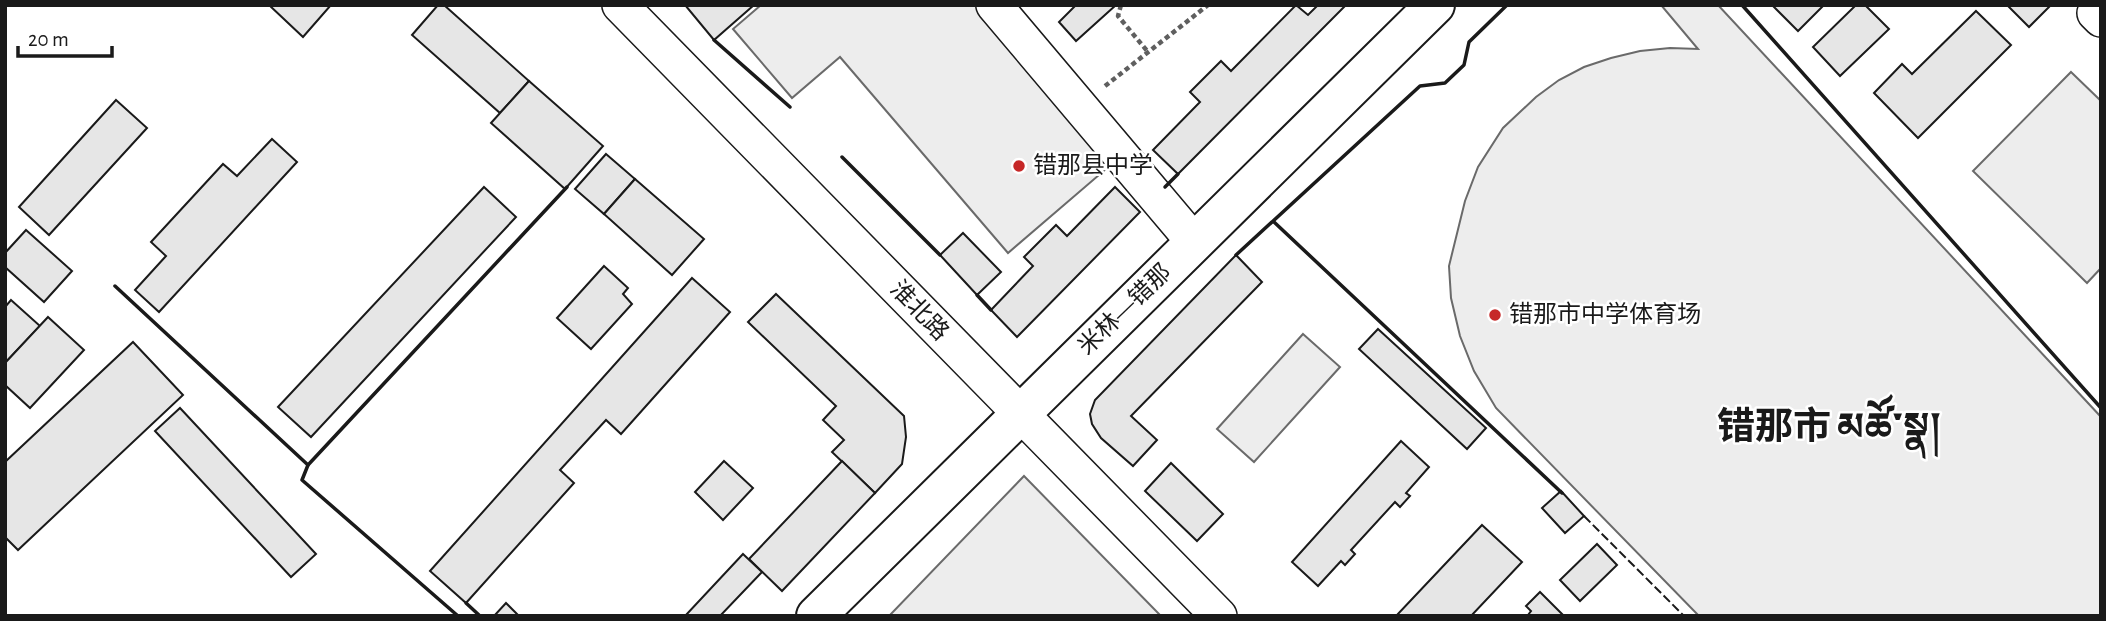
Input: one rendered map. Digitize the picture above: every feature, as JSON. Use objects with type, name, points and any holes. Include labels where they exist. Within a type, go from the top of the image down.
[{"type":"highway","name":"米林—错那","points":[[816,616],[1435,5]]},
{"type":"street","name":"淮北路","points":[[620,5],[1219,616]]},
{"type":"street","points":[[995,5],[1195,243]]},
{"type":"street","points":[[2101,7],[2095,13],[2101,19]]},
{"type":"path","points":[[1121,5],[1118,16],[1148,52]]},
{"type":"path","points":[[1080,106],[1208,5]]},
{"type":"shaded area","points":[[761,5],[977,5],[1113,163],[1008,253],[840,57],[792,98],[733,29]]},
{"type":"shaded area","points":[[1661,5],[1718,5],[2101,417],[2101,616],[1699,616],[1496,408],[1474,371],[1460,336],[1451,298],[1449,266],[1465,201],[1478,167],[1503,128],[1559,80],[1584,67],[1640,51],[1698,49]]},
{"type":"shaded area","points":[[2071,72],[2101,101],[2101,268],[2087,283],[1973,171]]},
{"type":"shaded area","points":[[1303,334],[1340,367],[1254,462],[1217,429]]},
{"type":"shaded area","points":[[1024,476],[1161,616],[889,616]]},
{"type":"building","points":[[269,5],[331,5],[303,37]]},
{"type":"building","points":[[438,5],[444,5],[529,81],[500,113],[412,35]]},
{"type":"building","points":[[685,5],[754,5],[714,40]]},
{"type":"building","points":[[1076,5],[1116,5],[1076,41],[1059,22]]},
{"type":"building","points":[[1296,5],[1308,15],[1318,5],[1346,5],[1178,174],[1153,150],[1200,102],[1190,92],[1221,61],[1231,71]]},
{"type":"building","points":[[1772,5],[1824,5],[1798,31]]},
{"type":"building","points":[[1856,5],[1865,5],[1889,29],[1840,76],[1813,47]]},
{"type":"building","points":[[2007,5],[2051,5],[2029,27]]},
{"type":"building","points":[[1976,11],[2011,45],[1918,138],[1874,93],[1902,64],[1912,74]]},
{"type":"building","points":[[529,81],[603,146],[565,189],[491,123]]},
{"type":"building","points":[[116,100],[147,128],[49,235],[19,207]]},
{"type":"building","points":[[272,139],[297,162],[159,312],[135,290],[166,256],[151,242],[223,164],[237,176]]},
{"type":"building","points":[[606,154],[635,179],[604,214],[575,189]]},
{"type":"building","points":[[635,179],[704,239],[672,275],[604,214]]},
{"type":"building","points":[[484,187],[516,217],[311,437],[278,407]]},
{"type":"building","points":[[1115,187],[1140,212],[1017,337],[991,310],[1033,266],[1024,257],[1056,225],[1067,236]]},
{"type":"building","points":[[26,230],[72,271],[44,302],[5,267],[5,253]]},
{"type":"building","points":[[963,233],[1001,272],[977,295],[940,255]]},
{"type":"building","points":[[1236,255],[1262,282],[1131,416],[1157,440],[1133,466],[1101,438],[1092,424],[1090,414],[1095,400]]},
{"type":"building","points":[[604,266],[628,288],[623,294],[632,304],[591,349],[557,318]]},
{"type":"building","points":[[692,278],[730,312],[621,434],[606,420],[560,470],[574,483],[466,603],[430,571]]},
{"type":"building","points":[[776,294],[904,416],[906,437],[902,464],[875,493],[832,452],[844,440],[823,420],[836,406],[748,322]]},
{"type":"building","points":[[11,300],[40,326],[5,363],[5,307]]},
{"type":"building","points":[[48,317],[84,350],[30,408],[5,385],[5,363]]},
{"type":"building","points":[[1378,329],[1486,428],[1467,449],[1359,349]]},
{"type":"building","points":[[133,342],[183,395],[18,550],[5,537],[5,462]]},
{"type":"building","points":[[180,408],[316,554],[291,577],[155,431]]},
{"type":"building","points":[[1401,441],[1429,467],[1406,493],[1410,496],[1400,507],[1395,502],[1351,550],[1355,554],[1345,565],[1341,561],[1318,586],[1292,562]]},
{"type":"building","points":[[724,461],[753,488],[723,520],[695,492]]},
{"type":"building","points":[[842,461],[875,493],[782,591],[749,559]]},
{"type":"building","points":[[1171,463],[1223,514],[1197,541],[1145,491]]},
{"type":"building","points":[[1561,491],[1584,516],[1565,533],[1542,508]]},
{"type":"building","points":[[1482,525],[1522,562],[1471,616],[1396,616]]},
{"type":"building","points":[[1597,544],[1617,565],[1580,601],[1560,580]]},
{"type":"building","points":[[743,554],[762,572],[720,616],[685,616]]},
{"type":"building","points":[[1540,592],[1564,616],[1528,615],[1531,611],[1526,606]]},
{"type":"building","points":[[506,603],[519,616],[494,616]]},
{"type":"fence","points":[[1584,516],[1684,616]]},
{"type":"wall","points":[[1236,255],[1420,86],[1445,83],[1464,65],[1469,42],[1507,5]]},
{"type":"wall","points":[[1742,5],[2101,408]]},
{"type":"wall","points":[[714,40],[790,107]]},
{"type":"wall","points":[[842,157],[940,255]]},
{"type":"wall","points":[[1165,187],[1178,174]]},
{"type":"wall","points":[[308,465],[567,187]]},
{"type":"wall","points":[[1274,222],[1562,493]]},
{"type":"wall","points":[[115,286],[308,465],[302,480],[458,616]]},
{"type":"wall","points":[[977,295],[991,310]]},
{"type":"wall","points":[[466,603],[480,616]]},
{"type":"place","name":"错那县中学","points":[[1019,166]]},
{"type":"place","name":"错那市中学体育场","points":[[1495,315]]},
{"type":"district","name":"错那市 མཚོ་སྣ།","points":[[1829,428]]}]
